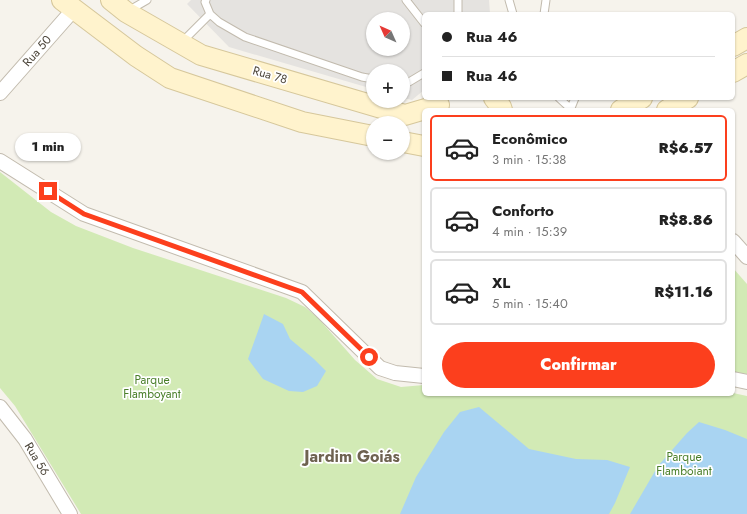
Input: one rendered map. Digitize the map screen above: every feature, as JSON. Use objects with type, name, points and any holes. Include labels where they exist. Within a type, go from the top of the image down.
[{"type":"main road","points":[[68,5],[136,56],[170,78],[302,122],[366,135]]},
{"type":"main road","name":"Rua 78","points":[[119,6],[201,55],[405,115],[422,110]]},
{"type":"main road","points":[[735,45],[747,38]]},
{"type":"main road","points":[[735,71],[747,64]]},
{"type":"main road","points":[[624,108],[638,100]]},
{"type":"main road","points":[[670,108],[684,100]]},
{"type":"main road","name":"Rua 78","points":[[428,108],[441,104]]},
{"type":"main road","points":[[410,143],[422,146]]},
{"type":"street","name":"Rua 50","points":[[0,93],[68,5]]},
{"type":"street","points":[[0,161],[84,214],[302,292],[380,368],[395,374],[422,376]]},
{"type":"street","points":[[735,243],[747,257]]},
{"type":"street","points":[[735,379],[747,382]]},
{"type":"street","name":"Rua 56","points":[[0,407],[25,439],[70,514]]},
{"type":"lane","points":[[119,6],[147,0]]},
{"type":"lane","points":[[206,0],[205,2],[210,14],[219,22],[245,37],[366,78]]},
{"type":"lane","points":[[406,0],[422,21]]},
{"type":"lane","points":[[458,0],[458,12]]},
{"type":"lane","points":[[509,0],[512,12]]},
{"type":"lane","points":[[544,12],[546,0]]},
{"type":"lane","points":[[181,43],[210,14]]},
{"type":"lane","points":[[410,82],[422,74]]},
{"type":"lane","points":[[561,100],[571,108]]},
{"type":"green space","name":"Parque Flamboyant","points":[[0,172],[51,212],[76,226],[133,248],[286,298],[305,307],[318,318],[355,360],[377,379],[401,387],[422,385],[422,396],[735,396],[735,393],[747,396],[747,514],[81,514],[15,406],[0,388]]},
{"type":"green space","points":[[735,270],[747,284],[747,374],[735,372]]},
{"type":"shaded area","points":[[191,0],[489,0],[490,12],[422,12],[422,92],[412,100],[410,100],[410,64],[366,64],[366,87],[229,47],[187,4]]},
{"type":"water","points":[[264,314],[283,324],[290,339],[326,371],[317,386],[303,392],[289,391],[263,379],[248,359]]},
{"type":"water","points":[[479,407],[529,449],[576,459],[607,460],[630,467],[609,514],[400,514],[416,477],[444,432],[460,412]]},
{"type":"water","name":"Parque Flamboiant","points":[[699,422],[747,439],[747,514],[630,514],[658,466],[687,433]]},
{"type":"district","name":"Jardim Goiás","points":[[352,456]]},
{"type":"route","points":[[48,191],[84,214],[302,292],[369,357]]}]
